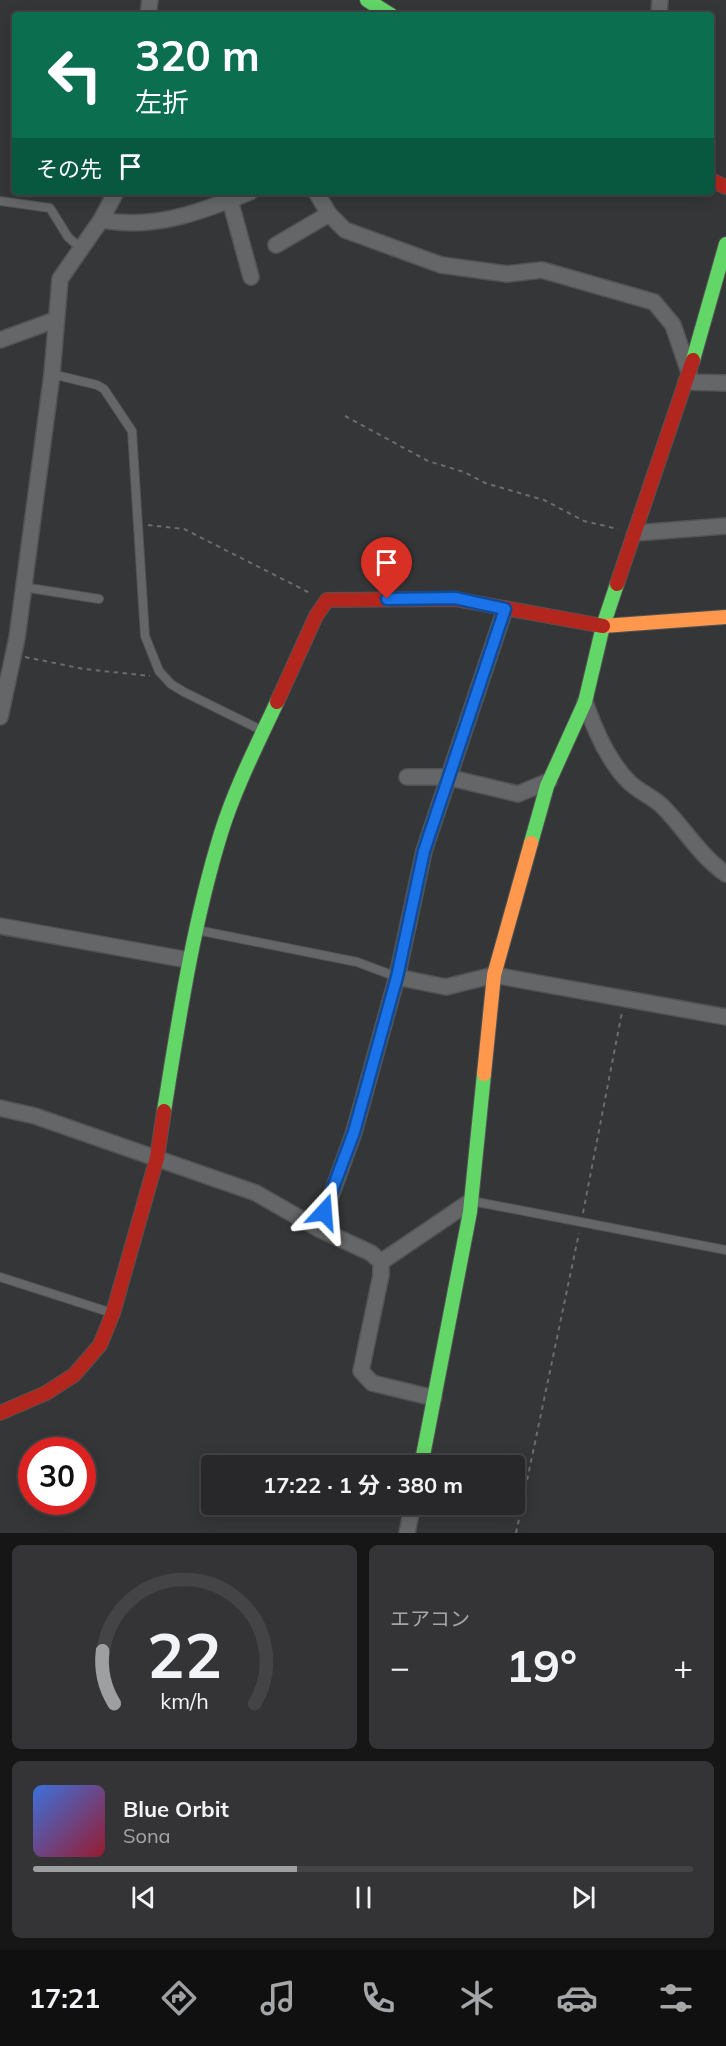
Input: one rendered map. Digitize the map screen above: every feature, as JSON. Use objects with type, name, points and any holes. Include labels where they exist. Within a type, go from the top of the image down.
[{"type":"street","points":[[367,0],[386,12]]},
{"type":"street","points":[[0,717],[14,655],[52,375],[60,279],[101,220],[114,195]]},
{"type":"street","points":[[101,220],[116,223],[177,220],[242,195]]},
{"type":"street","points":[[318,195],[329,214],[345,230],[441,265],[507,274],[542,270],[654,302],[673,325],[687,377]]},
{"type":"street","points":[[230,200],[250,277]]},
{"type":"street","points":[[276,244],[329,214]]},
{"type":"street","points":[[423,1455],[471,1201],[494,975],[549,781],[585,702],[603,626],[687,377],[726,244]]},
{"type":"street","points":[[0,339],[55,320]]},
{"type":"street","points":[[687,377],[726,383]]},
{"type":"street","points":[[635,533],[726,526]]},
{"type":"street","points":[[0,1413],[46,1393],[74,1375],[100,1346],[113,1313],[157,1158],[188,960],[224,824],[316,616],[327,600],[455,598],[603,626],[726,617]]},
{"type":"street","points":[[319,1229],[354,1132],[397,977],[424,851],[505,609]]},
{"type":"street","points":[[585,702],[594,728],[611,760],[630,783],[662,805],[712,864],[726,873]]},
{"type":"street","points":[[407,777],[447,777],[518,794],[549,781]]},
{"type":"street","points":[[0,926],[188,960]]},
{"type":"street","points":[[397,977],[446,987],[494,975],[726,1017]]},
{"type":"street","points":[[0,1108],[35,1116],[256,1193],[319,1229],[371,1253],[381,1262]]},
{"type":"street","points":[[434,1398],[372,1383],[361,1371],[381,1262],[471,1201]]},
{"type":"street","points":[[407,1533],[411,1515]]},
{"type":"lane","points":[[0,201],[50,208],[68,237],[81,248]]},
{"type":"lane","points":[[52,375],[97,385],[104,389],[132,431],[145,636],[163,675],[184,692],[264,731]]},
{"type":"lane","points":[[23,587],[99,599]]},
{"type":"lane","points":[[196,930],[357,962],[397,977]]},
{"type":"lane","points":[[471,1201],[726,1250]]},
{"type":"lane","points":[[0,1277],[113,1313]]},
{"type":"path","points":[[345,416],[428,461],[464,472],[485,483],[544,500],[584,521],[635,533]]},
{"type":"path","points":[[138,523],[184,530],[274,573],[316,597],[323,605]]},
{"type":"path","points":[[14,655],[84,669],[163,675]]},
{"type":"path","points":[[516,1533],[582,1221],[624,998]]},
{"type":"traffic: fast","points":[[367,0],[386,12]]},
{"type":"traffic: fast","points":[[693,360],[726,244]]},
{"type":"traffic: fast","points":[[531,843],[547,786],[585,702],[603,626],[617,584]]},
{"type":"traffic: fast","points":[[164,1111],[188,971],[211,867],[233,800],[277,702]]},
{"type":"traffic: fast","points":[[423,1455],[470,1212],[484,1074]]},
{"type":"traffic: slow","points":[[603,626],[726,617]]},
{"type":"traffic: slow","points":[[484,1074],[494,975],[531,843]]},
{"type":"traffic: jam","points":[[714,181],[726,187]]},
{"type":"traffic: jam","points":[[617,584],[693,360]]},
{"type":"traffic: jam","points":[[277,702],[316,616],[327,600],[455,599],[603,626]]},
{"type":"traffic: jam","points":[[0,1413],[46,1393],[74,1375],[100,1345],[113,1313],[157,1158],[164,1111]]},
{"type":"route","points":[[324,1212],[354,1132],[383,1020],[397,977],[424,851],[442,791],[464,733],[505,609],[455,598],[387,599]]}]
